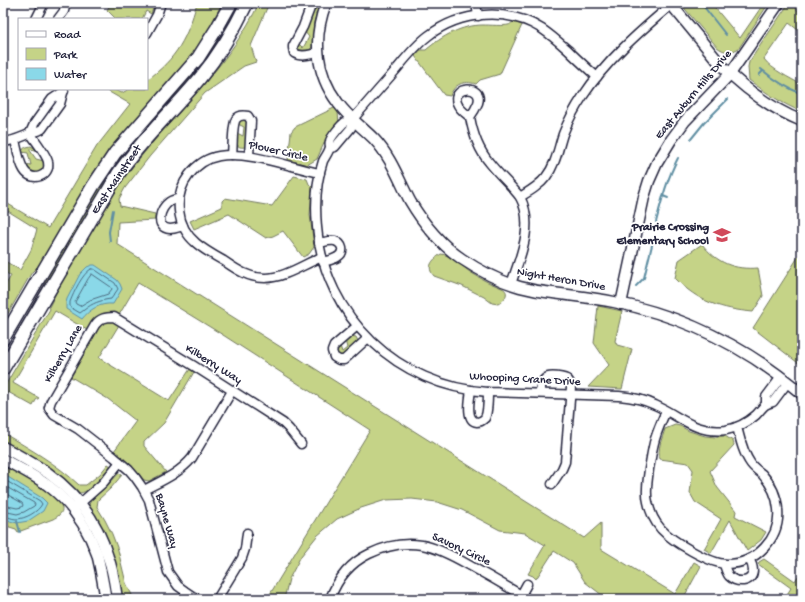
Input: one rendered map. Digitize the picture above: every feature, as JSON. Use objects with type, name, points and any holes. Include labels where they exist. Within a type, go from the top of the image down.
[{"type":"main road","name":"East Mainstreet","points":[[3,339],[109,161],[129,135],[198,58],[231,3]]},
{"type":"main road","name":"East Mainstreet","points":[[3,369],[118,174],[135,152],[211,64],[231,34],[247,3]]},
{"type":"street","points":[[36,18],[44,3]]},
{"type":"street","points":[[59,18],[64,11],[66,3]]},
{"type":"street","points":[[148,31],[157,15],[161,3]]},
{"type":"street","points":[[312,3],[293,48],[294,53],[299,56],[318,53]]},
{"type":"street","name":"Night Heron Drive","points":[[326,3],[320,19],[318,53],[322,73],[331,92],[338,103],[374,139],[390,161],[410,201],[422,220],[450,249],[466,262],[489,275],[511,284],[534,290],[621,304],[672,318],[704,331],[747,354],[785,379],[802,394]]},
{"type":"street","points":[[476,3],[478,16]]},
{"type":"street","name":"East Auburn Hills Drive","points":[[621,304],[644,197],[657,163],[678,130],[730,74],[779,3]]},
{"type":"street","points":[[520,197],[540,183],[550,171],[570,117],[597,77],[633,37],[670,4],[730,74],[769,104],[802,121]]},
{"type":"street","name":"Whooping Crane Drive","points":[[597,77],[554,38],[536,25],[517,18],[492,14],[463,19],[448,24],[424,39],[353,119],[351,128],[335,147],[330,148],[324,158],[320,173],[316,202],[319,243],[328,276],[344,308],[368,338],[396,362],[416,373],[445,385],[488,392],[619,396],[634,398],[654,404],[693,426],[704,429],[724,430],[737,427],[753,418],[766,404],[773,402],[785,379]]},
{"type":"street","points":[[3,142],[15,140],[30,133],[34,124],[52,99],[62,90]]},
{"type":"street","points":[[232,155],[235,123],[242,115],[248,116],[251,121],[249,156]]},
{"type":"street","points":[[470,117],[475,137],[482,153],[523,202],[526,217],[526,231],[511,284]]},
{"type":"street","points":[[15,140],[24,170],[31,176],[42,176],[47,169],[48,162],[30,133]]},
{"type":"street","name":"Plover Circle","points":[[319,243],[334,241],[342,247],[341,252],[338,256],[275,277],[253,277],[238,270],[197,244],[189,236],[183,226],[180,215],[179,199],[185,180],[197,166],[206,160],[217,156],[249,156],[320,173]]},
{"type":"street","points":[[179,199],[172,200],[165,205],[160,214],[160,222],[168,229],[183,226]]},
{"type":"street","name":"Kilberry Way","points":[[106,317],[114,317],[118,319],[287,426],[301,444]]},
{"type":"street","name":"Kilberry Lane","points":[[46,409],[95,325],[98,321],[106,317]]},
{"type":"street","points":[[357,326],[334,346],[332,351],[334,357],[339,360],[344,360],[368,338]]},
{"type":"street","points":[[540,394],[545,378],[552,376],[565,378],[570,382],[571,386],[565,462],[552,484]]},
{"type":"street","points":[[471,390],[469,414],[474,422],[480,422],[485,418],[488,392]]},
{"type":"street","points":[[144,490],[188,464],[232,391]]},
{"type":"street","name":"Bayne Way","points":[[46,409],[82,432],[134,475],[144,490],[151,507],[168,572],[178,586],[198,599]]},
{"type":"street","points":[[666,411],[655,441],[647,484],[647,496],[650,512],[658,525],[669,536],[702,557],[724,564],[736,563],[749,559],[760,552],[770,541],[778,522],[776,495],[765,478],[751,464],[746,456],[737,427]]},
{"type":"street","points":[[3,447],[51,476],[71,492],[100,564],[106,599]]},
{"type":"street","points":[[3,459],[49,487],[76,506],[94,522],[104,543],[111,567],[117,599]]},
{"type":"street","points":[[76,506],[103,484],[120,462]]},
{"type":"street","points":[[217,599],[242,558],[247,533]]},
{"type":"street","name":"Savory Circle","points":[[330,599],[342,576],[358,560],[381,548],[408,544],[426,546],[442,551],[524,597]]},
{"type":"street","points":[[724,564],[726,572],[730,577],[743,581],[749,579],[753,571],[749,559]]},
{"type":"street","points":[[524,597],[527,584]]},
{"type":"green space","points":[[111,3],[155,3],[151,14],[146,11],[142,18],[115,18],[107,10]]},
{"type":"green space","points":[[197,3],[222,3],[203,41],[45,259],[32,272],[3,322],[3,289],[11,276],[3,271],[3,260],[20,270],[31,250],[37,229],[3,208],[3,201],[48,228],[97,146],[130,104],[106,90],[115,90],[122,93],[127,90],[148,90],[148,79],[166,64],[180,46]]},
{"type":"green space","points":[[236,3],[238,3],[219,38],[213,53],[161,116],[3,360],[3,356],[44,285],[50,268],[102,179]]},
{"type":"green space","points":[[259,3],[269,3],[251,46],[256,62],[244,66],[205,93],[150,156],[125,188],[119,199],[120,206],[155,214],[155,220],[118,222],[117,244],[584,538],[601,523],[601,549],[675,594],[694,562],[701,566],[683,599],[607,599],[585,582],[573,563],[554,551],[536,579],[528,574],[545,545],[525,533],[500,530],[462,510],[437,502],[412,499],[386,500],[361,508],[337,519],[317,536],[301,556],[289,579],[284,599],[267,599],[370,430],[223,335],[138,283],[119,315],[100,316],[94,320],[87,330],[55,311],[13,383],[39,398],[33,406],[8,392],[3,400],[3,389],[50,309],[49,307],[71,263],[112,193],[114,194],[139,159],[221,63],[248,24]]},
{"type":"green space","points":[[316,3],[320,3],[314,22],[312,47],[305,52],[297,50],[296,47],[298,43],[303,48],[309,37],[304,31]]},
{"type":"green space","points":[[680,3],[711,3],[740,38],[764,3],[769,3],[739,48],[728,52],[717,47]]},
{"type":"green space","points":[[789,3],[800,3],[796,9],[802,13],[802,20],[798,30],[789,23],[764,59],[776,70],[802,85],[802,112],[775,98],[749,80],[749,62]]},
{"type":"green space","points":[[513,22],[522,25],[500,74],[480,80],[476,84],[467,82],[460,84],[454,88],[450,96],[444,95],[415,56],[420,50],[426,50],[439,40],[460,29],[483,25],[509,25]]},
{"type":"green space","points":[[334,108],[338,112],[339,124],[325,141],[317,159],[307,165],[288,160],[291,132],[295,127]]},
{"type":"green space","points":[[243,119],[247,120],[247,144],[245,147],[239,147],[237,143],[237,133],[243,136],[244,127],[238,124],[239,121]]},
{"type":"green space","points":[[31,146],[36,149],[29,149],[36,159],[44,161],[45,166],[40,173],[31,171],[25,164],[31,165],[28,153],[22,152],[23,149]]},
{"type":"green space","points":[[294,176],[307,179],[312,187],[310,215],[314,247],[309,254],[303,257],[283,231],[266,238],[229,214],[194,229],[190,221],[222,207],[222,201],[225,198],[272,206]]},
{"type":"green space","points":[[702,244],[714,256],[727,264],[741,268],[758,268],[763,296],[753,312],[731,309],[701,299],[675,278],[679,260]]},
{"type":"green space","points":[[802,251],[802,366],[753,328]]},
{"type":"green space","points":[[441,254],[452,258],[470,272],[505,290],[506,296],[504,299],[498,304],[492,303],[484,297],[462,286],[434,276],[430,270],[430,267],[433,261]]},
{"type":"green space","points":[[598,306],[622,311],[615,341],[617,345],[632,349],[622,389],[588,387],[609,365],[594,343]]},
{"type":"green space","points":[[110,321],[119,325],[99,358],[169,401],[190,369],[194,372],[164,423],[144,442],[144,446],[166,472],[149,481],[144,480],[130,464],[114,451],[136,421],[108,399],[71,377],[100,325]]},
{"type":"green space","points":[[351,336],[356,337],[358,341],[357,343],[342,356],[336,354],[336,349],[340,346],[342,352],[347,348],[345,340]]},
{"type":"green space","points":[[675,425],[705,436],[725,436],[733,441],[734,445],[710,471],[717,487],[736,511],[735,516],[766,532],[761,540],[747,551],[730,520],[711,553],[704,549],[721,519],[695,502],[690,493],[693,470],[688,463],[660,459],[659,448],[665,429]]},
{"type":"green space","points":[[3,433],[71,477],[79,485],[86,485],[100,474],[108,464],[111,466],[101,479],[92,487],[78,493],[3,443]]},
{"type":"green space","points":[[3,463],[46,490],[60,503],[62,512],[53,519],[18,532],[16,529],[3,525]]},
{"type":"green space","points":[[119,473],[122,475],[98,500],[97,507],[112,534],[118,550],[126,583],[134,599],[121,599],[88,507],[91,500]]},
{"type":"green space","points":[[764,559],[795,581],[802,570],[802,599],[784,599],[791,588],[758,564]]},
{"type":"water","points":[[95,265],[117,280],[122,289],[113,304],[96,307],[88,312],[82,319],[66,309],[66,303],[80,274],[87,267]]},
{"type":"water","points":[[3,474],[42,498],[47,503],[43,511],[28,521],[17,523],[3,519]]},
{"type":"waterway","points":[[701,3],[726,35]]},
{"type":"waterway","points":[[761,69],[771,77],[802,94]]},
{"type":"waterway","points":[[759,75],[763,71]]},
{"type":"waterway","points":[[691,139],[704,123],[728,99]]},
{"type":"waterway","points":[[656,222],[668,181],[678,158]]},
{"type":"waterway","points":[[663,196],[668,198]]},
{"type":"waterway","points":[[110,241],[109,232],[113,210]]},
{"type":"waterway","points":[[636,286],[644,278],[652,245]]},
{"type":"waterway","points":[[17,521],[20,532]]},
{"type":"waterway","points":[[797,599],[799,595]]},
{"type":"place","name":"Prairie Crossing Elementary School","points":[[722,235]]}]
